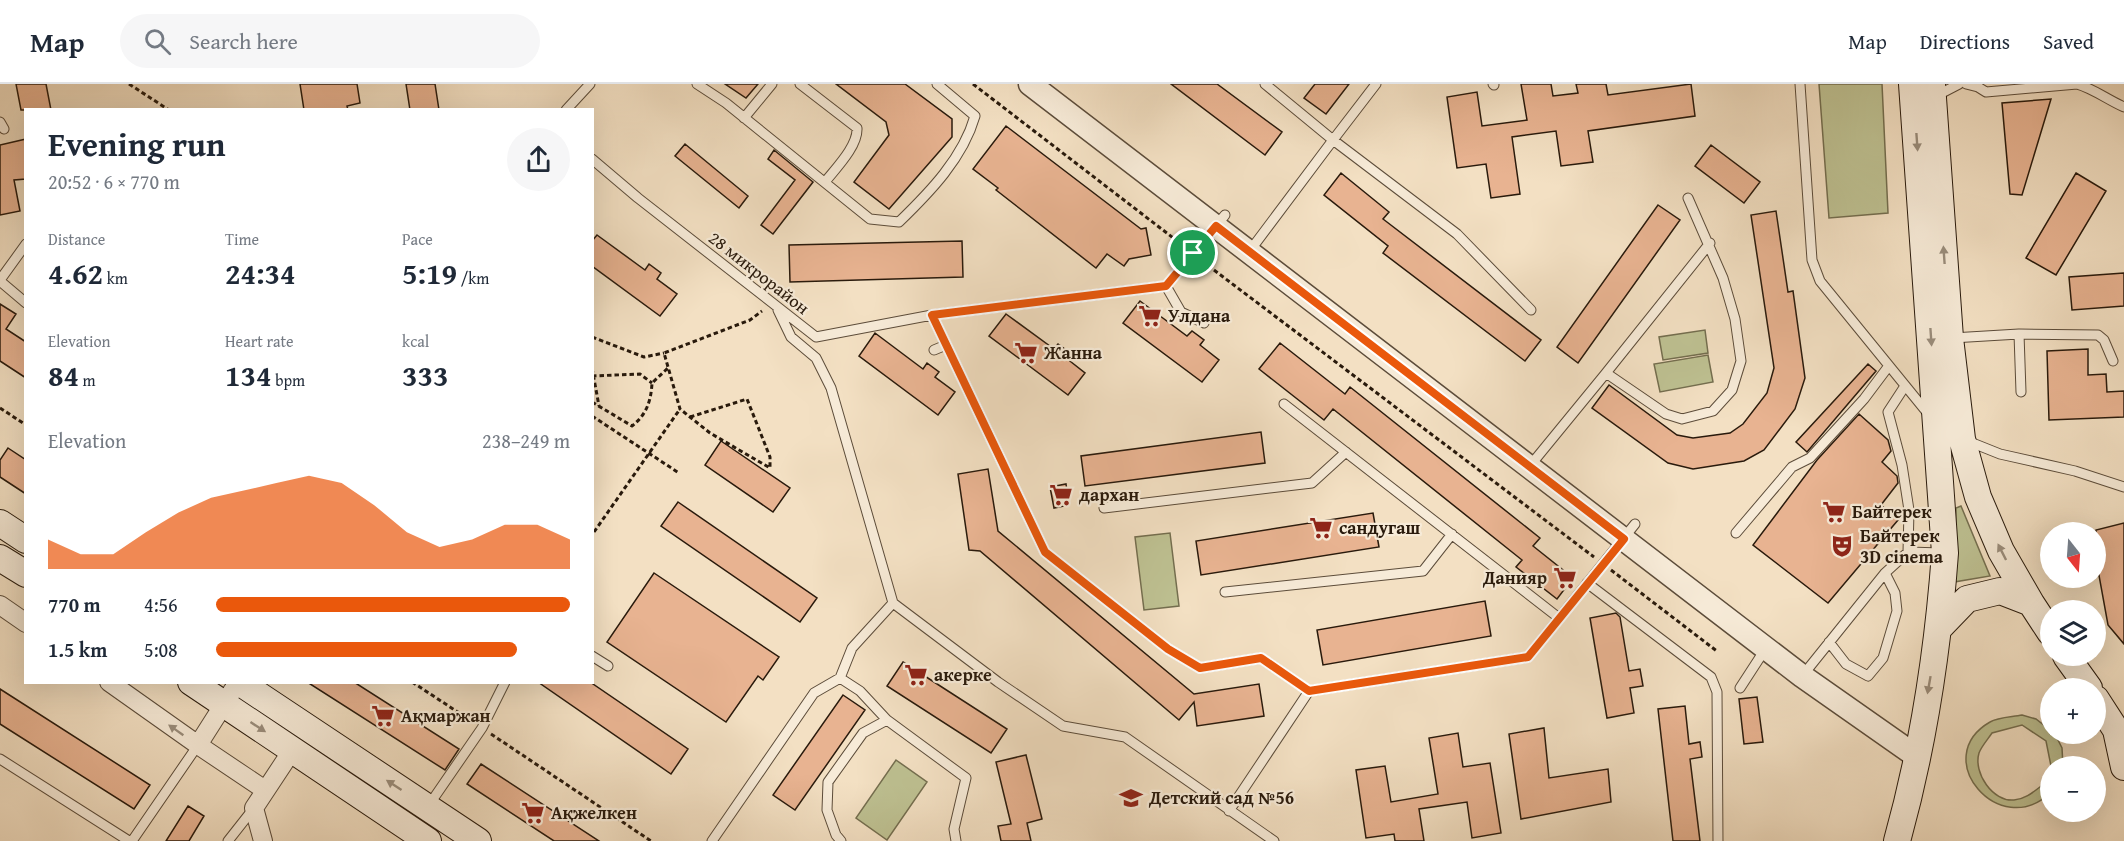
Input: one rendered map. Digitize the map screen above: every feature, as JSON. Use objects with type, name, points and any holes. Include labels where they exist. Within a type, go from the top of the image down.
[{"type":"main road","points":[[1898,841],[1940,627],[1950,431],[1950,338],[1923,91]]},
{"type":"main road","points":[[1923,91],[1950,431],[2001,551],[2040,617]]},
{"type":"main road","points":[[0,523],[24,539]]},
{"type":"main road","points":[[0,558],[24,573]]},
{"type":"main road","points":[[1940,627],[1966,599],[2001,591],[2031,603]]},
{"type":"main road","points":[[194,684],[424,840]]},
{"type":"main road","points":[[247,685],[478,841]]},
{"type":"main road","points":[[2106,713],[2120,733],[2124,767]]},
{"type":"street","points":[[1030,84],[1220,221],[1249,252],[1529,467],[1629,532],[1766,648],[1916,756]]},
{"type":"street","points":[[0,605],[24,622]]},
{"type":"street","points":[[112,684],[265,790]]},
{"type":"street","points":[[198,745],[224,704],[247,685]]},
{"type":"street","points":[[263,841],[254,808],[293,749]]},
{"type":"lane","points":[[697,84],[744,118],[870,219],[899,222],[924,198],[968,141],[975,116],[937,84]]},
{"type":"lane","points":[[744,118],[772,84]]},
{"type":"lane","points":[[800,84],[857,128],[857,134],[846,155],[825,182]]},
{"type":"lane","points":[[1265,84],[1333,140],[1457,234],[1531,310]]},
{"type":"lane","points":[[1249,252],[1376,84]]},
{"type":"lane","points":[[1800,84],[1812,260],[1820,281],[1888,367],[1950,431],[2000,454],[2075,471],[2124,487]]},
{"type":"lane","points":[[1923,91],[1959,84]]},
{"type":"lane","points":[[1966,84],[1986,92],[2077,84],[2091,88],[2103,98],[2124,107]]},
{"type":"lane","points":[[568,108],[585,86]]},
{"type":"lane","name":"28 микрорайон","points":[[594,161],[774,307],[816,337],[932,315],[1166,286]]},
{"type":"lane","points":[[1606,373],[1666,414],[1682,418],[1713,411],[1732,390],[1741,361],[1735,319],[1710,243],[1688,198]]},
{"type":"lane","points":[[1203,323],[1181,312],[1166,286],[1220,221]]},
{"type":"lane","points":[[1529,467],[1710,243]]},
{"type":"lane","points":[[24,247],[0,280],[24,301]]},
{"type":"lane","points":[[774,307],[791,337],[816,358],[831,388],[893,603],[998,682],[1064,726],[1125,737],[1274,841]]},
{"type":"lane","points":[[932,315],[1045,552],[1168,649],[1200,668],[1261,658],[1309,691],[1528,657],[1629,532]]},
{"type":"lane","points":[[1950,338],[2019,334],[2098,336],[2103,338],[2113,362]]},
{"type":"lane","points":[[2019,334],[2021,393]]},
{"type":"lane","points":[[934,350],[946,345]]},
{"type":"lane","points":[[1736,533],[1792,467],[1810,458],[1852,412],[1888,367]]},
{"type":"lane","points":[[1905,386],[1888,412],[1902,465],[1909,510],[1908,552]]},
{"type":"lane","points":[[1284,404],[1559,618]]},
{"type":"lane","points":[[1104,508],[1312,483],[1346,452]]},
{"type":"lane","points":[[1225,592],[1423,571],[1452,534]]},
{"type":"lane","points":[[1802,676],[1885,573],[1908,552],[1945,553]]},
{"type":"lane","points":[[1829,642],[1846,664],[1868,676],[1883,658],[1897,611],[1895,593],[1885,573]]},
{"type":"lane","points":[[1587,583],[1711,677],[1717,692],[1718,841]]},
{"type":"lane","points":[[712,841],[814,693],[840,678],[852,648],[893,603]]},
{"type":"lane","points":[[1740,688],[1766,648]]},
{"type":"lane","points":[[594,657],[608,666]]},
{"type":"lane","points":[[840,678],[860,691],[887,720],[966,778],[954,829],[956,841]]},
{"type":"lane","points":[[428,807],[482,728],[504,684]]},
{"type":"lane","points":[[1229,810],[1309,691]]},
{"type":"lane","points":[[841,841],[836,835],[827,810],[828,782],[863,733],[887,720]]},
{"type":"lane","points":[[0,759],[131,841],[198,745]]},
{"type":"lane","points":[[228,841],[254,808]]},
{"type":"path","points":[[129,84],[166,108]]},
{"type":"path","points":[[973,84],[1718,652]]},
{"type":"path","points":[[594,338],[644,357],[664,353],[750,320],[774,307]]},
{"type":"path","points":[[664,353],[680,409],[690,417],[710,433],[770,468],[770,457],[747,399],[690,417]]},
{"type":"path","points":[[594,403],[632,426],[644,416],[652,395],[652,383],[669,368]]},
{"type":"path","points":[[599,406],[594,376],[640,374],[652,383]]},
{"type":"path","points":[[0,408],[24,424]]},
{"type":"path","points":[[594,532],[680,409]]},
{"type":"path","points":[[594,417],[679,473]]},
{"type":"path","points":[[415,684],[651,841]]},
{"type":"green space","points":[[1819,84],[1882,84],[1888,213],[1829,218]]},
{"type":"green space","points":[[1705,330],[1708,353],[1663,360],[1659,337]]},
{"type":"green space","points":[[1708,355],[1713,382],[1660,392],[1654,364]]},
{"type":"green space","points":[[1961,506],[1990,576],[1954,582],[1956,508]]},
{"type":"green space","points":[[1170,533],[1179,606],[1144,610],[1135,537]]},
{"type":"green space","points":[[2022,715],[2036,719],[2040,722],[2040,737],[2022,725],[1992,733],[1979,753],[1979,769],[1986,785],[2006,799],[2019,799],[2040,787],[2040,799],[2031,805],[2011,807],[1993,801],[1978,789],[1969,773],[1966,755],[1973,737],[1990,722]]},
{"type":"green space","points":[[2047,744],[2060,744],[2062,756],[2049,756]]},
{"type":"green space","points":[[896,760],[927,782],[887,840],[856,818]]},
{"type":"building","points":[[16,84],[46,84],[51,108],[21,110]]},
{"type":"building","points":[[300,84],[357,84],[360,103],[347,106],[348,108],[304,108]]},
{"type":"building","points":[[406,84],[435,84],[439,108],[410,108]]},
{"type":"building","points":[[725,84],[758,84],[746,98]]},
{"type":"building","points":[[836,84],[905,84],[952,119],[952,137],[889,209],[854,182],[889,135],[886,122]]},
{"type":"building","points":[[1171,84],[1217,84],[1282,132],[1265,155]]},
{"type":"building","points":[[1315,84],[1349,84],[1326,114],[1304,98]]},
{"type":"building","points":[[1521,84],[1551,84],[1553,96],[1578,93],[1576,84],[1606,84],[1608,95],[1691,84],[1695,116],[1588,131],[1593,162],[1561,166],[1556,131],[1512,137],[1520,194],[1491,198],[1486,164],[1457,168],[1447,97],[1477,92],[1482,126],[1527,120]]},
{"type":"building","points":[[2051,99],[2022,195],[2010,194],[2002,103]]},
{"type":"building","points":[[1006,126],[1141,229],[1146,228],[1151,255],[1129,259],[1124,266],[1107,254],[1096,268],[996,190],[998,188],[973,169]]},
{"type":"building","points":[[24,139],[24,179],[14,180],[20,211],[0,215],[0,145]]},
{"type":"building","points":[[685,144],[748,196],[739,208],[675,156]]},
{"type":"building","points":[[1711,145],[1760,182],[1744,203],[1695,166]]},
{"type":"building","points":[[774,150],[813,182],[773,234],[761,225],[795,180],[768,159]]},
{"type":"building","points":[[1341,173],[1389,212],[1383,219],[1541,340],[1525,361],[1383,253],[1388,246],[1324,195]]},
{"type":"building","points":[[2076,173],[2106,191],[2056,275],[2026,258]]},
{"type":"building","points":[[1658,205],[1680,220],[1578,363],[1557,347]]},
{"type":"building","points":[[1776,211],[1788,292],[1793,291],[1805,378],[1795,409],[1764,450],[1744,461],[1693,469],[1668,463],[1592,408],[1609,385],[1677,435],[1693,438],[1730,433],[1743,424],[1767,393],[1774,368],[1751,215]]},
{"type":"building","points":[[597,235],[645,270],[649,264],[661,273],[657,279],[677,294],[660,316],[594,267],[594,239]]},
{"type":"building","points":[[962,241],[963,277],[790,282],[789,245]]},
{"type":"building","points":[[2124,273],[2124,306],[2072,310],[2069,277]]},
{"type":"building","points":[[1140,301],[1187,336],[1192,331],[1204,340],[1200,345],[1219,360],[1202,382],[1123,323]]},
{"type":"building","points":[[0,304],[16,314],[6,329],[24,341],[24,377],[0,361]]},
{"type":"building","points":[[1006,314],[1054,349],[1058,344],[1070,353],[1066,358],[1085,373],[1068,395],[989,336]]},
{"type":"building","points":[[875,333],[923,369],[927,363],[939,372],[935,377],[955,392],[938,415],[859,356]]},
{"type":"building","points":[[1280,343],[1345,394],[1350,387],[1540,538],[1533,546],[1573,578],[1557,599],[1516,567],[1522,560],[1333,409],[1324,420],[1259,369]]},
{"type":"building","points":[[2088,349],[2088,375],[2106,374],[2107,392],[2124,391],[2124,417],[2049,420],[2047,351]]},
{"type":"building","points":[[1868,364],[1876,371],[1807,452],[1796,442]]},
{"type":"building","name":"Байтерек","points":[[1859,414],[1888,440],[1891,451],[1882,462],[1897,476],[1898,483],[1881,505],[1898,520],[1828,603],[1753,545],[1817,460]]},
{"type":"building","points":[[1261,432],[1265,463],[1085,486],[1081,456]]},
{"type":"building","points":[[721,441],[790,488],[773,512],[705,465]]},
{"type":"building","points":[[8,448],[24,459],[24,493],[0,477],[0,460]]},
{"type":"building","points":[[988,469],[998,531],[1194,694],[1259,684],[1264,716],[1197,726],[1194,702],[1179,720],[980,551],[969,550],[958,474]]},
{"type":"building","points":[[1066,484],[1069,505],[1054,508],[1050,487]]},
{"type":"building","points":[[678,502],[817,598],[800,622],[661,526]]},
{"type":"building","points":[[1373,513],[1379,547],[1201,575],[1196,541]]},
{"type":"building","points":[[2124,523],[2124,644],[2108,625],[2106,600],[2103,600],[2101,588],[2106,588],[2106,528]]},
{"type":"building","points":[[654,573],[779,657],[763,680],[758,676],[726,722],[607,642]]},
{"type":"building","points":[[1485,601],[1491,636],[1323,665],[1317,630]]},
{"type":"building","points":[[1616,613],[1620,617],[1629,671],[1640,669],[1643,686],[1630,688],[1634,713],[1607,718],[1590,618]]},
{"type":"building","points":[[903,662],[1007,729],[991,753],[887,686]]},
{"type":"building","name":"Ақмаржан","points":[[310,684],[357,684],[459,749],[445,770]]},
{"type":"building","points":[[541,684],[593,684],[688,749],[671,774]]},
{"type":"building","points":[[0,689],[150,785],[134,809],[0,724]]},
{"type":"building","points":[[843,695],[865,710],[795,810],[773,795]]},
{"type":"building","points":[[1757,697],[1763,742],[1744,744],[1739,699]]},
{"type":"building","points":[[1685,706],[1689,744],[1700,742],[1702,757],[1690,759],[1700,841],[1673,841],[1658,709]]},
{"type":"building","points":[[1544,728],[1549,778],[1608,769],[1611,802],[1521,819],[1509,734]]},
{"type":"building","points":[[1458,733],[1463,767],[1490,763],[1501,833],[1472,838],[1467,802],[1419,809],[1424,841],[1395,841],[1394,834],[1366,838],[1356,770],[1385,766],[1391,802],[1438,794],[1429,738]]},
{"type":"building","points":[[1026,755],[1042,819],[1027,823],[1031,841],[1001,841],[998,826],[1011,824],[996,762]]},
{"type":"building","name":"Ақжелкен","points":[[481,764],[599,841],[554,841],[467,784]]},
{"type":"building","points":[[188,806],[204,816],[189,841],[166,841]]},
{"type":"place","name":"Улдана","points":[[1150,316]]},
{"type":"place","name":"Жанна","points":[[1026,353]]},
{"type":"place","name":"дархан","points":[[1061,495]]},
{"type":"place","name":"Байтерек","points":[[1834,512]]},
{"type":"place","name":"сандугаш","points":[[1321,528]]},
{"type":"place","name":"Байтерек 3D cinema","points":[[1842,546]]},
{"type":"place","name":"Данияр","points":[[1565,578]]},
{"type":"place","name":"акерке","points":[[916,675]]},
{"type":"place","name":"Ақмаржан","points":[[383,716]]},
{"type":"place","name":"Детский сад №56","points":[[1131,798]]},
{"type":"place","name":"Ақжелкен","points":[[533,813]]},
{"type":"route","points":[[1216,226],[1624,539],[1528,657],[1309,691],[1261,658],[1200,668],[1168,649],[1045,552],[932,315],[1166,286],[1193,253],[1216,226]]}]
